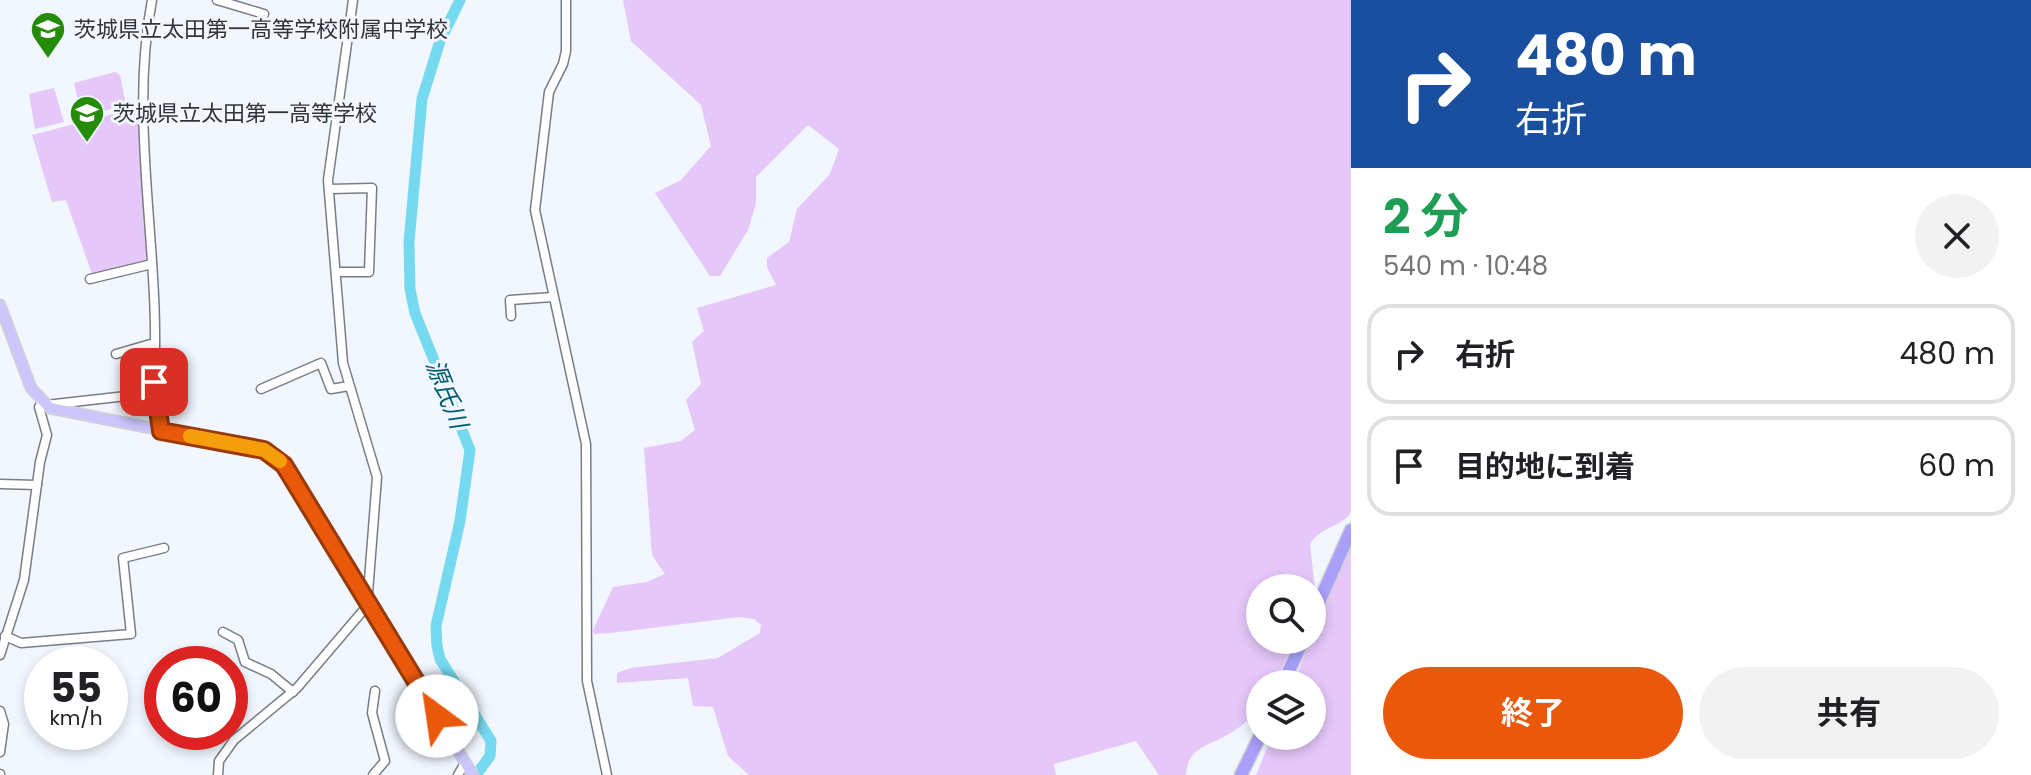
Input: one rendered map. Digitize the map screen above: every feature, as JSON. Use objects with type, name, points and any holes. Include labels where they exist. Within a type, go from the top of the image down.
[{"type":"highway","points":[[1326,586],[1351,530]]},
{"type":"highway","points":[[1241,775],[1253,750]]},
{"type":"main road","points":[[1,309],[31,388],[44,404],[71,415],[274,455],[292,477],[469,768]]},
{"type":"street","points":[[152,0],[141,101],[148,168],[152,264],[153,393],[161,431]]},
{"type":"street","points":[[217,0],[264,14]]},
{"type":"street","points":[[218,775],[219,761],[234,740],[293,692],[364,613],[368,602],[377,477],[343,363],[329,189],[330,144],[353,0]]},
{"type":"street","points":[[566,0],[566,51],[549,92],[535,210],[586,444],[584,527],[588,572],[584,629],[587,681],[607,775]]},
{"type":"street","points":[[329,189],[372,188],[369,272],[336,272]]},
{"type":"street","points":[[90,279],[152,264]]},
{"type":"street","points":[[511,316],[510,300],[553,297]]},
{"type":"street","points":[[116,354],[154,343]]},
{"type":"street","points":[[261,389],[321,363],[331,389],[349,386]]},
{"type":"street","points":[[0,655],[24,580],[37,485],[46,447],[40,409],[44,404],[153,393]]},
{"type":"street","points":[[0,484],[37,485]]},
{"type":"street","points":[[5,636],[21,643],[131,634],[123,558],[164,548]]},
{"type":"street","points":[[223,632],[238,640],[245,662],[271,674],[293,692]]},
{"type":"street","points":[[373,775],[385,761],[372,713],[375,691]]},
{"type":"street","points":[[0,711],[4,724],[0,752]]},
{"type":"street","points":[[458,775],[469,768]]},
{"type":"shaded area","points":[[623,0],[1351,0],[1351,512],[1310,544],[1313,574],[1246,574],[1246,654],[1288,654],[1281,670],[1246,670],[1246,721],[1195,753],[1190,758],[1186,775],[1159,775],[1136,741],[1054,764],[1056,775],[749,775],[728,756],[713,707],[693,706],[688,678],[617,683],[617,673],[631,668],[718,658],[760,633],[761,625],[754,619],[739,617],[611,633],[594,634],[593,630],[613,587],[647,582],[665,574],[652,555],[644,448],[681,441],[695,430],[686,400],[701,384],[692,342],[704,331],[697,308],[776,285],[767,267],[767,258],[789,242],[797,209],[830,174],[839,149],[808,125],[756,177],[756,203],[748,230],[720,276],[710,276],[655,193],[681,180],[711,146],[701,105],[631,41]]},
{"type":"shaded area","points":[[115,72],[120,75],[126,105],[82,117],[74,83]]},
{"type":"shaded area","points":[[54,88],[64,122],[35,129],[29,94]]},
{"type":"shaded area","points":[[136,108],[144,169],[149,261],[92,274],[66,200],[52,202],[32,135]]},
{"type":"shaded area","points":[[1351,540],[1351,775],[1256,775],[1266,750],[1326,750],[1326,670],[1299,670],[1305,654],[1326,654],[1326,602]]},
{"type":"waterway","name":"源氏川","points":[[460,0],[440,41],[422,99],[409,242],[410,289],[415,313],[470,450],[460,521],[436,626],[440,659],[491,741],[490,756],[476,775]]},
{"type":"slow traffic","points":[[190,436],[264,450],[280,461]]},
{"type":"place","name":"茨城県立太田第一高等学校附属中学校","points":[[48,60]]},
{"type":"place","name":"茨城県立太田第一高等学校","points":[[87,144]]},
{"type":"route","points":[[154,382],[153,393],[157,398],[161,431],[264,450],[284,465],[437,716]]}]
